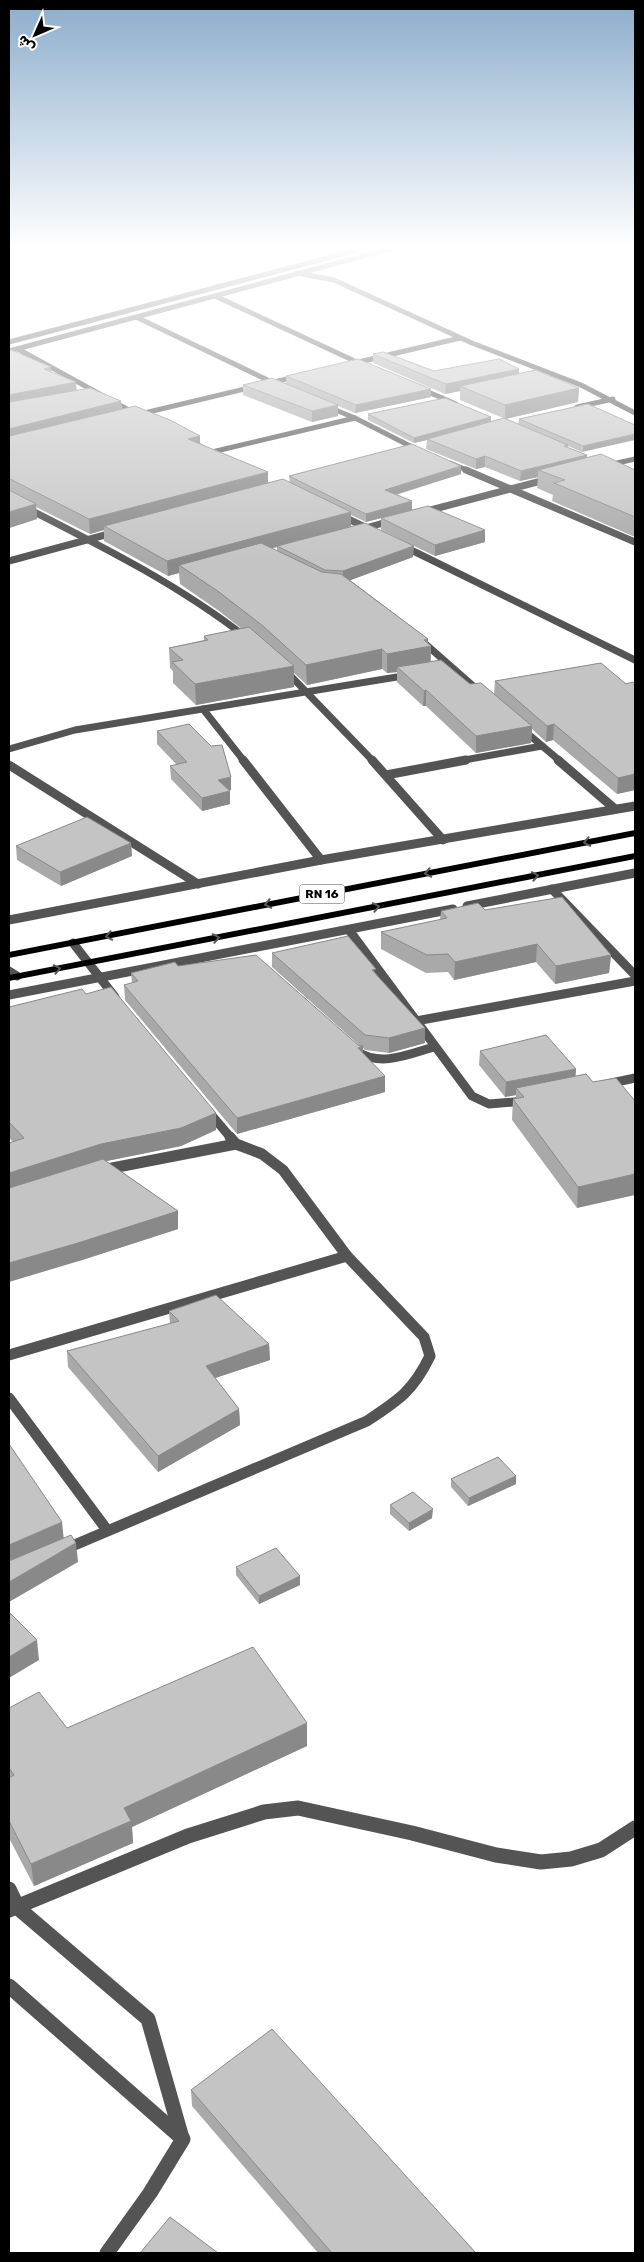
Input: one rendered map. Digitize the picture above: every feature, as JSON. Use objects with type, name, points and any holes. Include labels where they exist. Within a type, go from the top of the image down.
[{"type":"main road","name":"RN 16","points":[[9,955],[635,833]]},
{"type":"main road","name":"RN 16","points":[[11,975],[88,962],[635,856]]},
{"type":"street","points":[[25,353],[145,419]]},
{"type":"street","points":[[209,353],[280,386]]},
{"type":"street","points":[[338,353],[367,366]]},
{"type":"street","points":[[339,367],[398,353]]},
{"type":"street","points":[[497,353],[613,399],[635,413]]},
{"type":"street","points":[[128,417],[310,374]]},
{"type":"street","points":[[546,377],[555,375]]},
{"type":"street","points":[[410,384],[461,406]]},
{"type":"street","points":[[92,397],[102,395]]},
{"type":"street","points":[[436,401],[454,396]]},
{"type":"street","points":[[566,409],[613,399]]},
{"type":"street","points":[[322,404],[431,455]]},
{"type":"street","points":[[212,452],[364,416]]},
{"type":"street","points":[[413,448],[422,446]]},
{"type":"street","points":[[204,448],[221,457]]},
{"type":"street","points":[[440,459],[635,542]]},
{"type":"street","points":[[612,470],[604,466],[635,459]]},
{"type":"street","points":[[414,515],[557,477]]},
{"type":"street","points":[[9,499],[166,582],[204,606],[255,644]]},
{"type":"street","points":[[332,512],[374,532]]},
{"type":"street","points":[[356,530],[404,517]]},
{"type":"street","points":[[9,561],[124,530]]},
{"type":"street","points":[[392,540],[635,660]]},
{"type":"street","points":[[166,582],[175,579]]},
{"type":"street","points":[[417,637],[489,700]]},
{"type":"street","points":[[275,662],[307,692],[386,775],[443,840]]},
{"type":"street","points":[[442,669],[452,668]]},
{"type":"street","points":[[9,749],[68,731],[413,674]]},
{"type":"street","points":[[203,708],[322,860]]},
{"type":"street","points":[[512,720],[615,810]]},
{"type":"street","points":[[386,775],[542,746]]},
{"type":"street","points":[[9,765],[198,884]]},
{"type":"street","points":[[9,920],[322,860],[635,806]]},
{"type":"street","points":[[9,995],[98,977],[247,953],[349,930],[635,873]]},
{"type":"street","points":[[552,889],[635,975]]},
{"type":"street","points":[[349,930],[472,1096],[489,1104],[536,1099]]},
{"type":"street","points":[[73,943],[123,1007]]},
{"type":"street","points":[[416,1021],[635,981]]},
{"type":"street","points":[[348,1044],[362,1056],[383,1060],[434,1047]]},
{"type":"street","points":[[597,1086],[635,1078]]},
{"type":"street","points":[[198,1099],[236,1144]]},
{"type":"street","points":[[54,1554],[367,1421],[395,1403],[418,1380],[430,1356],[424,1337],[410,1320],[347,1256],[283,1170],[262,1154],[243,1145],[236,1144],[94,1172]]},
{"type":"street","points":[[9,1355],[347,1256]]},
{"type":"street","points":[[9,1398],[107,1530]]},
{"type":"street","points":[[13,1909],[188,1836],[264,1812],[298,1808],[412,1832],[496,1855],[540,1862],[570,1859],[601,1850],[635,1828]]},
{"type":"street","points":[[9,1889],[13,1909],[148,2019],[183,2139],[150,2193],[107,2253]]},
{"type":"street","points":[[9,1986],[183,2139]]},
{"type":"building","points":[[9,353],[17,353],[51,367],[44,369],[76,382],[9,395]]},
{"type":"building","points":[[385,353],[434,371],[499,359],[519,369],[446,384],[373,354]]},
{"type":"building","points":[[358,359],[431,389],[356,405],[286,376]]},
{"type":"building","points":[[536,370],[579,388],[505,405],[460,386]]},
{"type":"building","points":[[272,378],[338,405],[312,411],[243,385]]},
{"type":"building","points":[[90,388],[121,401],[9,429],[9,402]]},
{"type":"building","points":[[445,398],[491,417],[414,438],[368,414]]},
{"type":"building","points":[[588,404],[635,425],[635,434],[583,446],[519,419]]},
{"type":"building","points":[[135,406],[170,420],[200,436],[188,439],[268,472],[89,519],[9,480],[9,436]]},
{"type":"building","points":[[504,418],[587,455],[521,471],[485,456],[476,459],[427,439]]},
{"type":"building","points":[[412,444],[461,466],[385,490],[412,501],[366,514],[289,476]]},
{"type":"building","points":[[601,454],[635,470],[635,517],[554,483],[565,480],[538,470]]},
{"type":"building","points":[[283,479],[351,512],[167,561],[104,526]]},
{"type":"building","points":[[9,490],[36,504],[9,512]]},
{"type":"building","points":[[428,506],[485,530],[435,545],[381,518]]},
{"type":"building","points":[[365,523],[414,546],[343,571],[325,570],[277,546]]},
{"type":"building","points":[[261,543],[322,572],[341,574],[428,639],[424,640],[431,646],[387,654],[382,649],[306,665],[263,626],[219,592],[179,565]]},
{"type":"building","points":[[249,627],[294,666],[195,684],[172,662],[183,660],[169,648],[208,640],[204,636]]},
{"type":"building","points":[[441,660],[470,684],[481,683],[532,726],[476,736],[426,690],[424,691],[397,667]]},
{"type":"building","points":[[601,663],[626,684],[633,682],[635,684],[635,774],[618,778],[554,724],[547,726],[495,681]]},
{"type":"building","points":[[189,724],[211,746],[222,745],[231,777],[218,780],[230,791],[202,798],[170,766],[187,762],[157,731]]},
{"type":"building","points":[[87,817],[131,843],[60,872],[16,846]]},
{"type":"building","points":[[562,897],[611,955],[556,966],[537,944],[455,962],[448,954],[427,955],[381,932],[447,918],[441,911],[478,903],[485,910]]},
{"type":"building","points":[[348,936],[376,969],[372,970],[425,1028],[389,1038],[365,1035],[272,953]]},
{"type":"building","points":[[256,955],[358,1045],[363,1046],[358,1048],[385,1076],[237,1118],[124,985],[138,981],[131,973],[175,962],[178,966]]},
{"type":"building","points":[[111,987],[216,1113],[181,1128],[101,1144],[9,1173],[9,1143],[24,1138],[9,1122],[9,1007],[82,989],[86,994]]},
{"type":"building","points":[[546,1035],[576,1069],[506,1082],[480,1051]]},
{"type":"building","points":[[586,1074],[593,1082],[616,1078],[635,1101],[635,1174],[578,1187],[513,1099],[524,1097],[516,1088]]},
{"type":"building","points":[[103,1159],[178,1211],[9,1263],[9,1188]]},
{"type":"building","points":[[216,1295],[269,1344],[206,1366],[239,1409],[158,1456],[67,1351],[179,1321],[169,1311]]},
{"type":"building","points":[[9,1444],[62,1522],[9,1545]]},
{"type":"building","points":[[498,1457],[516,1476],[469,1498],[451,1479]]},
{"type":"building","points":[[413,1492],[433,1509],[409,1523],[390,1505]]},
{"type":"building","points":[[71,1535],[76,1543],[9,1582],[9,1561]]},
{"type":"building","points":[[276,1548],[300,1576],[259,1596],[236,1567]]},
{"type":"building","points":[[9,1612],[37,1640],[9,1657]]},
{"type":"building","points":[[253,1647],[307,1723],[124,1808],[131,1821],[31,1864],[9,1821],[9,1778],[14,1775],[9,1768],[9,1708],[39,1692],[67,1728]]},
{"type":"building","points":[[272,2029],[476,2253],[332,2253],[191,2090]]},
{"type":"building","points":[[170,2217],[218,2253],[140,2253]]}]
